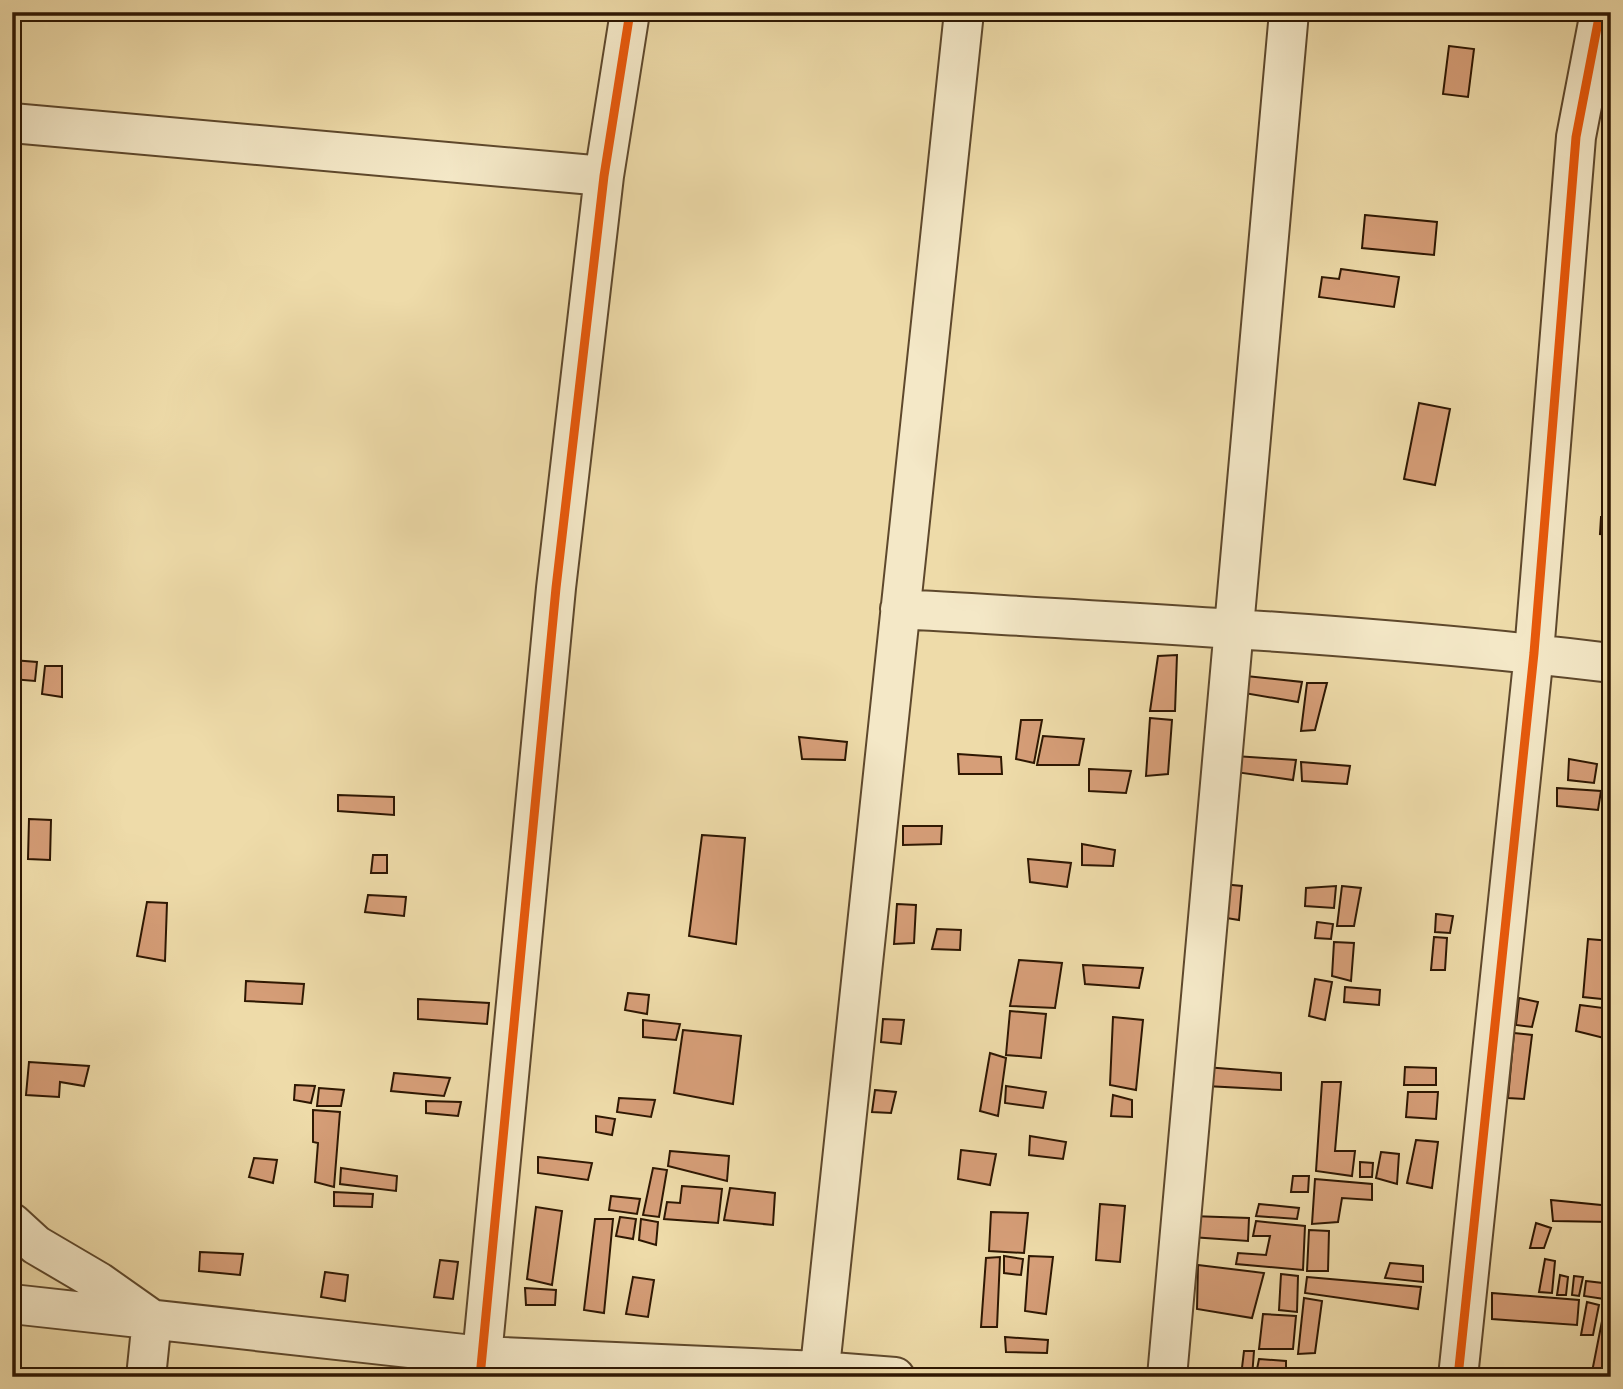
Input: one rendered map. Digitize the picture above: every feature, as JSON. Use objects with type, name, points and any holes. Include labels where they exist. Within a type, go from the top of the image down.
[{"type":"street","points":[[481,1366],[556,588],[604,176],[630,12]]},
{"type":"street","points":[[819,1374],[964,12]]},
{"type":"street","points":[[1167,1377],[1289,12]]},
{"type":"street","points":[[1458,1377],[1534,653],[1576,137],[1600,12]]},
{"type":"street","points":[[12,122],[604,176]]},
{"type":"street","points":[[900,609],[1235,629],[1534,653],[1611,663]]},
{"type":"street","points":[[12,1223],[36,1245],[99,1282],[152,1319]]},
{"type":"street","points":[[12,1304],[152,1319],[481,1366],[894,1377]]},
{"type":"street","points":[[146,1377],[152,1319]]},
{"type":"building","points":[[1449,46],[1474,49],[1468,97],[1443,94]]},
{"type":"building","points":[[1365,215],[1437,222],[1434,255],[1362,248]]},
{"type":"building","points":[[1341,269],[1399,277],[1394,307],[1319,297],[1322,277],[1339,279]]},
{"type":"building","points":[[1419,403],[1450,409],[1435,485],[1404,479]]},
{"type":"building","points":[[1601,517],[1611,518],[1611,535],[1600,534]]},
{"type":"building","points":[[1177,655],[1175,711],[1150,711],[1158,656]]},
{"type":"building","points":[[12,660],[37,662],[35,681],[12,679]]},
{"type":"building","points":[[45,666],[62,666],[62,697],[42,694]]},
{"type":"building","points":[[1246,676],[1302,682],[1298,702],[1244,693]]},
{"type":"building","points":[[1307,683],[1327,683],[1315,730],[1301,731]]},
{"type":"building","points":[[1150,718],[1172,720],[1168,774],[1146,776]]},
{"type":"building","points":[[1021,720],[1042,720],[1034,763],[1016,759]]},
{"type":"building","points":[[1043,736],[1084,739],[1079,765],[1037,765]]},
{"type":"building","points":[[799,737],[847,742],[845,760],[802,759]]},
{"type":"building","points":[[958,754],[1001,757],[1002,774],[959,774]]},
{"type":"building","points":[[1235,756],[1296,760],[1293,780],[1235,772]]},
{"type":"building","points":[[1605,756],[1611,756],[1611,787],[1603,787]]},
{"type":"building","points":[[1569,759],[1597,764],[1594,783],[1568,780]]},
{"type":"building","points":[[1301,762],[1350,766],[1347,784],[1302,781]]},
{"type":"building","points":[[1089,769],[1131,771],[1126,793],[1089,791]]},
{"type":"building","points":[[1557,788],[1601,791],[1598,810],[1557,806]]},
{"type":"building","points":[[338,795],[394,797],[394,815],[338,811]]},
{"type":"building","points":[[1604,811],[1611,811],[1611,830],[1604,829]]},
{"type":"building","points":[[29,819],[51,820],[50,860],[28,859]]},
{"type":"building","points":[[903,826],[942,826],[941,844],[903,845]]},
{"type":"building","points":[[702,835],[745,838],[736,944],[689,936]]},
{"type":"building","points":[[1082,844],[1115,850],[1113,866],[1082,865]]},
{"type":"building","points":[[373,855],[387,855],[387,873],[371,873]]},
{"type":"building","points":[[1028,859],[1071,863],[1067,887],[1030,882]]},
{"type":"building","points":[[1222,884],[1242,886],[1239,920],[1220,917]]},
{"type":"building","points":[[1336,886],[1334,908],[1305,906],[1306,888]]},
{"type":"building","points":[[1342,886],[1361,888],[1354,926],[1337,926]]},
{"type":"building","points":[[368,895],[406,897],[404,916],[365,912]]},
{"type":"building","points":[[147,902],[167,903],[165,961],[137,956]]},
{"type":"building","points":[[897,904],[916,905],[914,943],[894,944]]},
{"type":"building","points":[[1436,914],[1453,916],[1450,933],[1435,932]]},
{"type":"building","points":[[1317,922],[1333,924],[1331,939],[1315,938]]},
{"type":"building","points":[[937,929],[961,930],[960,950],[932,949]]},
{"type":"building","points":[[1434,937],[1447,938],[1445,970],[1431,970]]},
{"type":"building","points":[[1588,939],[1611,941],[1611,1000],[1583,997]]},
{"type":"building","points":[[1334,942],[1354,943],[1351,981],[1332,976]]},
{"type":"building","points":[[1019,960],[1062,963],[1055,1008],[1010,1006]]},
{"type":"building","points":[[1083,965],[1143,968],[1139,988],[1085,984]]},
{"type":"building","points":[[1315,979],[1332,982],[1325,1020],[1309,1016]]},
{"type":"building","points":[[246,981],[304,984],[302,1004],[245,1001]]},
{"type":"building","points":[[1345,987],[1380,990],[1379,1005],[1344,1002]]},
{"type":"building","points":[[628,993],[649,995],[647,1014],[625,1010]]},
{"type":"building","points":[[1519,998],[1538,1002],[1532,1027],[1516,1025]]},
{"type":"building","points":[[418,999],[489,1003],[487,1024],[418,1019]]},
{"type":"building","points":[[1580,1005],[1611,1009],[1608,1039],[1576,1031]]},
{"type":"building","points":[[1010,1011],[1046,1014],[1041,1058],[1006,1055]]},
{"type":"building","points":[[1113,1017],[1143,1020],[1136,1090],[1110,1085]]},
{"type":"building","points":[[883,1019],[904,1020],[901,1044],[881,1042]]},
{"type":"building","points":[[643,1020],[680,1024],[676,1040],[643,1037]]},
{"type":"building","points":[[683,1030],[741,1036],[733,1104],[674,1093]]},
{"type":"building","points":[[1514,1033],[1532,1035],[1524,1099],[1508,1098]]},
{"type":"building","points":[[990,1053],[1006,1058],[998,1116],[980,1111]]},
{"type":"building","points":[[29,1062],[89,1066],[84,1086],[60,1082],[59,1097],[26,1095]]},
{"type":"building","points":[[1205,1067],[1281,1073],[1281,1090],[1206,1086]]},
{"type":"building","points":[[1405,1067],[1436,1068],[1436,1085],[1404,1085]]},
{"type":"building","points":[[394,1073],[450,1078],[444,1096],[391,1091]]},
{"type":"building","points":[[1322,1082],[1341,1082],[1335,1151],[1355,1151],[1352,1176],[1316,1171]]},
{"type":"building","points":[[295,1085],[315,1086],[311,1103],[294,1100]]},
{"type":"building","points":[[1006,1086],[1046,1092],[1043,1108],[1005,1103]]},
{"type":"building","points":[[319,1088],[344,1090],[341,1106],[317,1106]]},
{"type":"building","points":[[875,1090],[896,1092],[891,1113],[872,1112]]},
{"type":"building","points":[[1408,1092],[1438,1092],[1436,1119],[1406,1117]]},
{"type":"building","points":[[1113,1095],[1132,1100],[1132,1117],[1111,1116]]},
{"type":"building","points":[[619,1098],[655,1100],[651,1117],[617,1112]]},
{"type":"building","points":[[426,1101],[461,1102],[458,1116],[426,1113]]},
{"type":"building","points":[[313,1110],[340,1112],[334,1187],[315,1182],[318,1143],[313,1142]]},
{"type":"building","points":[[596,1116],[615,1119],[612,1135],[596,1132]]},
{"type":"building","points":[[1030,1136],[1066,1142],[1063,1159],[1029,1155]]},
{"type":"building","points":[[1416,1140],[1438,1142],[1432,1188],[1407,1183]]},
{"type":"building","points":[[961,1150],[996,1154],[990,1185],[958,1179]]},
{"type":"building","points":[[670,1151],[729,1156],[727,1181],[668,1166]]},
{"type":"building","points":[[1381,1152],[1399,1154],[1397,1184],[1376,1178]]},
{"type":"building","points":[[538,1157],[592,1163],[588,1180],[538,1173]]},
{"type":"building","points":[[254,1158],[277,1160],[273,1183],[249,1177]]},
{"type":"building","points":[[1360,1162],[1373,1163],[1372,1177],[1360,1177]]},
{"type":"building","points":[[341,1168],[397,1176],[396,1191],[340,1184]]},
{"type":"building","points":[[653,1168],[667,1170],[659,1217],[643,1215]]},
{"type":"building","points":[[1293,1176],[1309,1176],[1308,1192],[1291,1192]]},
{"type":"building","points":[[1315,1179],[1372,1184],[1372,1200],[1342,1198],[1338,1222],[1312,1224]]},
{"type":"building","points":[[682,1186],[722,1189],[718,1223],[664,1219],[667,1202],[680,1203]]},
{"type":"building","points":[[730,1188],[775,1193],[773,1225],[724,1220]]},
{"type":"building","points":[[334,1192],[373,1194],[372,1207],[334,1206]]},
{"type":"building","points":[[611,1196],[640,1199],[637,1214],[609,1210]]},
{"type":"building","points":[[1551,1200],[1611,1206],[1611,1222],[1553,1221]]},
{"type":"building","points":[[1100,1204],[1125,1206],[1120,1262],[1096,1260]]},
{"type":"building","points":[[1259,1204],[1299,1208],[1297,1219],[1256,1216]]},
{"type":"building","points":[[536,1207],[562,1211],[552,1285],[527,1279]]},
{"type":"building","points":[[991,1212],[1028,1213],[1024,1253],[989,1251]]},
{"type":"building","points":[[1191,1216],[1249,1218],[1248,1241],[1191,1237]]},
{"type":"building","points":[[620,1217],[636,1219],[633,1239],[616,1236]]},
{"type":"building","points":[[595,1219],[613,1219],[604,1313],[584,1310]]},
{"type":"building","points":[[641,1219],[658,1222],[656,1245],[639,1240]]},
{"type":"building","points":[[1256,1221],[1305,1226],[1303,1270],[1236,1264],[1238,1253],[1266,1255],[1270,1236],[1253,1236]]},
{"type":"building","points":[[1536,1223],[1551,1228],[1544,1248],[1530,1248]]},
{"type":"building","points":[[1309,1230],[1329,1231],[1328,1271],[1307,1271]]},
{"type":"building","points":[[200,1252],[243,1254],[240,1275],[199,1271]]},
{"type":"building","points":[[1004,1256],[1023,1259],[1021,1275],[1004,1273]]},
{"type":"building","points":[[1029,1256],[1053,1257],[1046,1314],[1025,1311]]},
{"type":"building","points":[[1000,1257],[997,1327],[981,1327],[986,1258]]},
{"type":"building","points":[[1545,1259],[1555,1261],[1552,1293],[1539,1292]]},
{"type":"building","points":[[440,1260],[458,1262],[453,1299],[434,1297]]},
{"type":"building","points":[[1390,1263],[1423,1266],[1423,1282],[1385,1278]]},
{"type":"building","points":[[1198,1265],[1264,1273],[1252,1318],[1197,1309]]},
{"type":"building","points":[[325,1272],[348,1275],[345,1301],[321,1297]]},
{"type":"building","points":[[1281,1274],[1298,1276],[1297,1312],[1279,1310]]},
{"type":"building","points":[[1560,1275],[1568,1277],[1566,1295],[1557,1295]]},
{"type":"building","points":[[1574,1276],[1583,1277],[1579,1296],[1572,1295]]},
{"type":"building","points":[[633,1277],[654,1280],[648,1317],[626,1314]]},
{"type":"building","points":[[1307,1277],[1421,1287],[1418,1309],[1305,1293]]},
{"type":"building","points":[[1586,1281],[1611,1284],[1611,1300],[1584,1296]]},
{"type":"building","points":[[525,1288],[556,1290],[555,1305],[526,1305]]},
{"type":"building","points":[[1492,1293],[1579,1300],[1577,1325],[1492,1319]]},
{"type":"building","points":[[1304,1298],[1322,1301],[1315,1353],[1298,1354]]},
{"type":"building","points":[[1587,1302],[1599,1305],[1593,1335],[1581,1335]]},
{"type":"building","points":[[1605,1306],[1611,1307],[1611,1377],[1591,1377]]},
{"type":"building","points":[[1263,1314],[1296,1316],[1293,1349],[1259,1349]]},
{"type":"building","points":[[1005,1337],[1048,1340],[1047,1353],[1006,1352]]},
{"type":"building","points":[[1244,1351],[1254,1351],[1252,1377],[1241,1376]]},
{"type":"building","points":[[1259,1359],[1286,1361],[1286,1377],[1256,1374]]},
{"type":"building","points":[[1360,1368],[1409,1371],[1408,1377],[1360,1377]]},
{"type":"cycle path","points":[[480,1377],[556,588],[604,176],[630,12]]},
{"type":"cycle path","points":[[1458,1377],[1534,653],[1576,137],[1600,12]]}]
